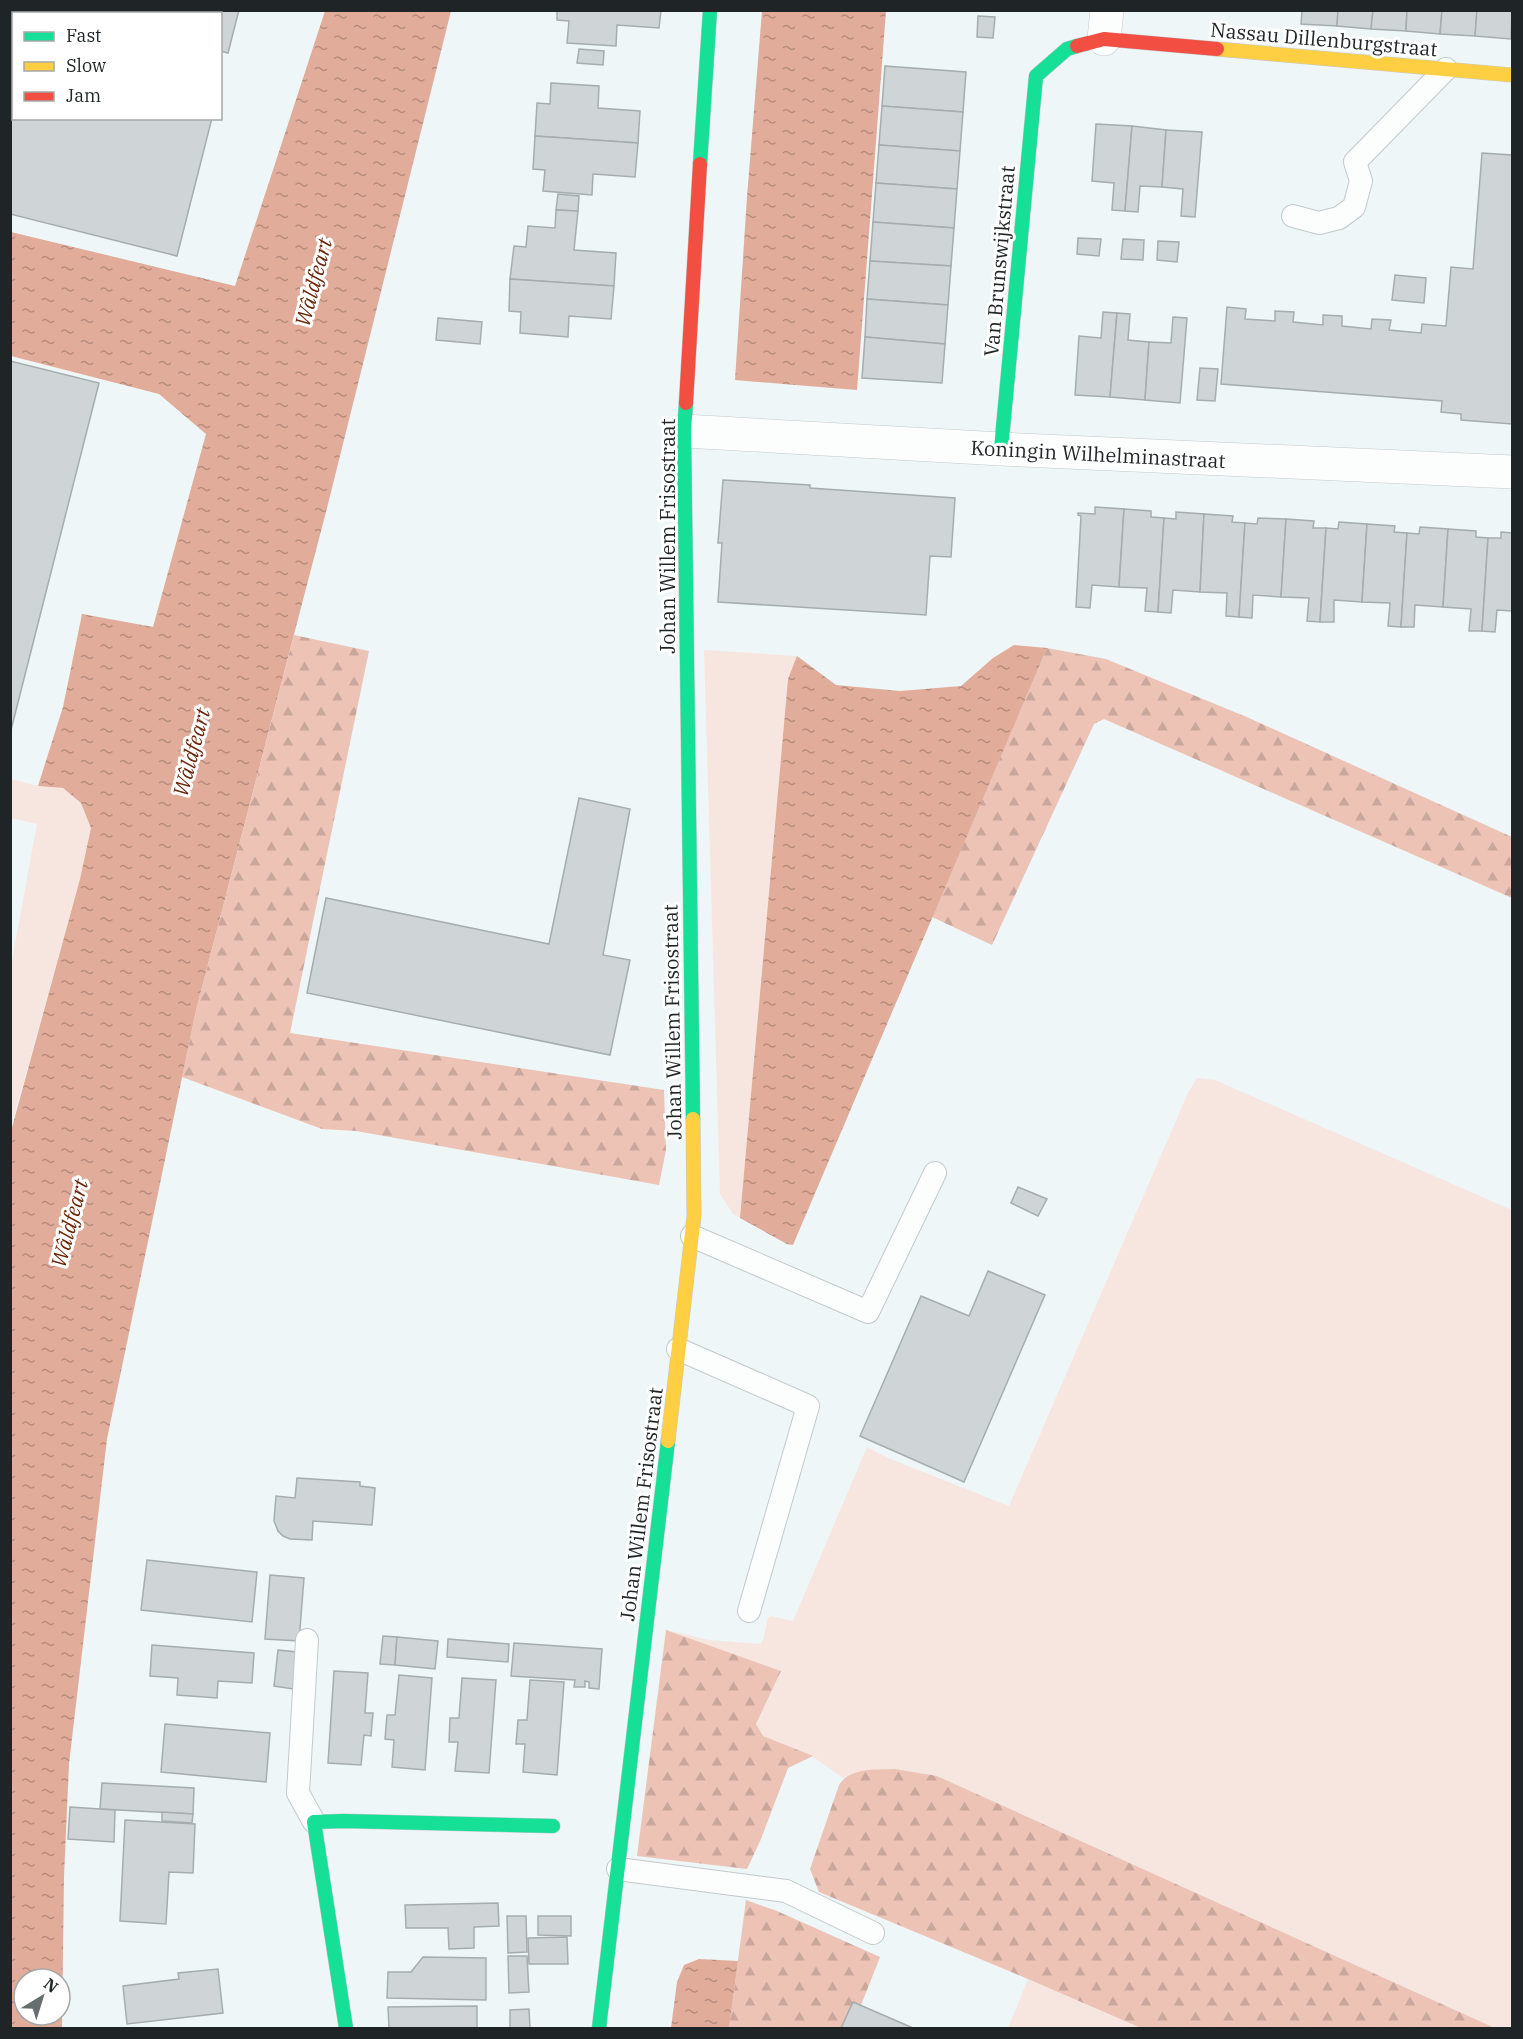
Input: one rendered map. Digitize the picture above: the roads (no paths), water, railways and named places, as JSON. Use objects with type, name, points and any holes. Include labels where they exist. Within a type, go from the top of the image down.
[{"type":"street","name":"Johan Willem Frisostraat","points":[[599,2028],[694,1216],[684,431],[710,10]]},
{"type":"street","name":"Nassau Dillenburgstraat","points":[[1036,76],[1067,49],[1106,25],[1446,69],[1512,75]]},
{"type":"street","name":"Van Brunswijkstraat","points":[[1001,449],[1036,76]]},
{"type":"street","name":"Koningin Wilhelminastraat","points":[[684,431],[1001,449],[1512,472]]},
{"type":"street","points":[[346,2028],[314,1822],[553,1826]]},
{"type":"lane","points":[[1293,216],[1319,223],[1339,218],[1354,207],[1361,181],[1355,162],[1446,69]]},
{"type":"lane","points":[[692,1236],[868,1312],[935,1173]]},
{"type":"lane","points":[[678,1349],[808,1406],[749,1611]]},
{"type":"lane","points":[[307,1640],[298,1793],[314,1822]]},
{"type":"lane","points":[[618,1869],[786,1891],[873,1933]]},
{"type":"water","name":"Wâldfeart","points":[[325,11],[451,11],[327,508],[196,1010],[107,1439],[69,1764],[63,1967],[12,1967],[12,2027],[62,2028],[11,2028],[11,1131],[80,879],[91,828],[81,803],[63,788],[38,786],[63,707],[82,614],[153,627],[206,434],[159,394],[11,356],[11,232],[235,286]]},
{"type":"water","points":[[762,11],[886,11],[857,390],[735,380]]},
{"type":"water","points":[[1014,645],[1047,648],[793,1245],[787,1244],[740,1218],[788,679],[797,656],[836,685],[900,691],[961,686],[993,658]]},
{"type":"water","points":[[699,1959],[738,1961],[729,2028],[671,2028],[677,1982],[684,1965]]}]
